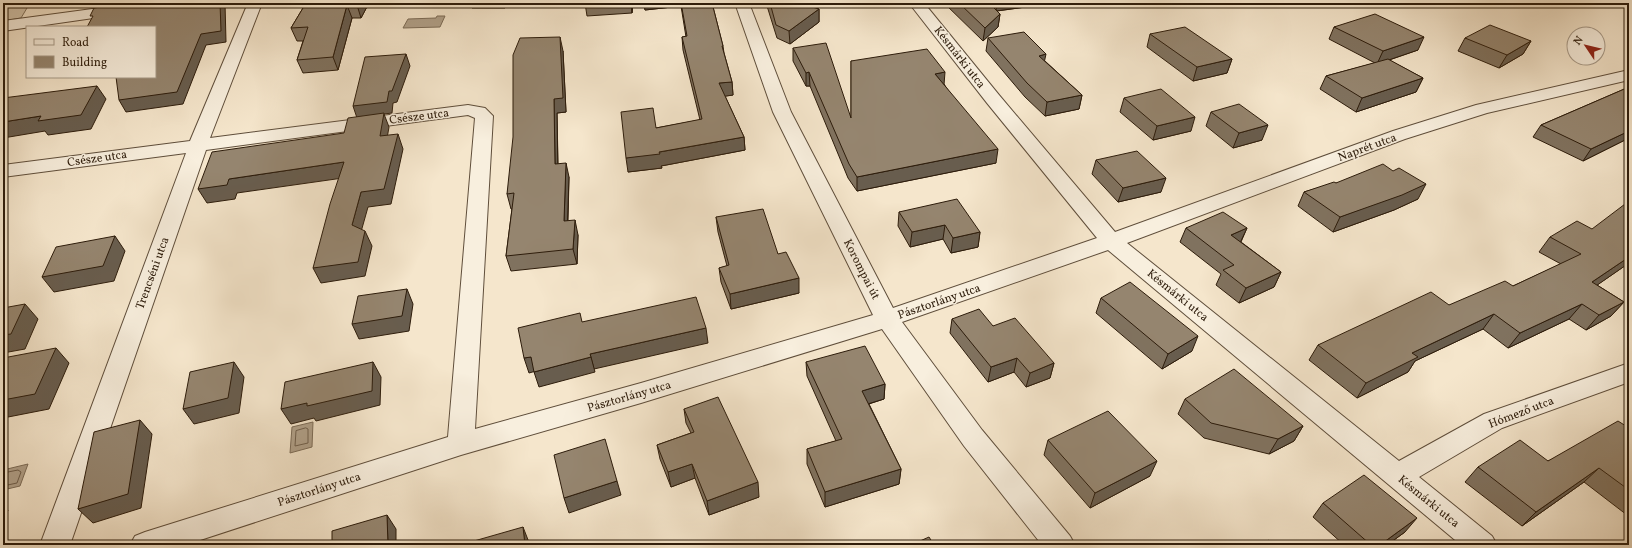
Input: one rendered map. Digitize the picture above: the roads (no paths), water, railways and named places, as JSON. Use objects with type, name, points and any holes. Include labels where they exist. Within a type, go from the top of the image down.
[{"type":"street","points":[[3,26],[170,3]]},
{"type":"street","name":"Trencséni utca","points":[[55,545],[198,145],[255,3]]},
{"type":"street","name":"Korompai út","points":[[742,3],[782,112],[887,318],[973,438],[1060,545]]},
{"type":"street","name":"Késmárki utca","points":[[916,3],[993,99],[1112,241],[1482,545]]},
{"type":"street","name":"Naprét utca","points":[[1112,241],[1399,135],[1482,109],[1629,74]]},
{"type":"street","name":"Csésze utca","points":[[3,171],[468,110],[479,112],[484,116],[461,444]]},
{"type":"street","name":"Pásztorlány utca","points":[[145,545],[461,444],[641,393],[887,318],[1112,241]]},
{"type":"street","name":"Hómező utca","points":[[1398,475],[1494,421],[1629,372]]},
{"type":"water","points":[[437,16],[445,16],[440,27],[403,28],[408,19],[436,18]]},
{"type":"water","points":[[313,422],[312,447],[290,453],[292,427]]},
{"type":"water","points":[[28,464],[20,486],[3,490],[3,470]]}]
